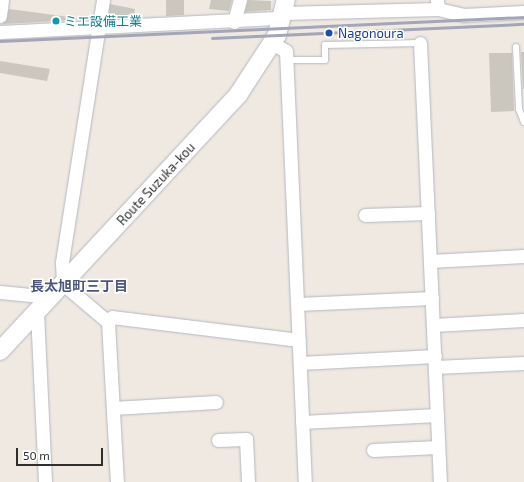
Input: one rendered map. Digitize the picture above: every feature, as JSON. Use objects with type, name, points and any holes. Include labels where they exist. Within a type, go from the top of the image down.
[{"type":"main road","name":"Route Suzuka-kou","points":[[0,351],[219,118],[254,74],[272,43],[283,10]]},
{"type":"street","points":[[0,16],[2,0]]},
{"type":"street","points":[[103,0],[62,264],[63,284],[108,322]]},
{"type":"street","points":[[234,22],[240,0]]},
{"type":"street","points":[[0,32],[234,22],[283,10],[437,4],[464,16],[524,12]]},
{"type":"street","points":[[272,43],[286,51],[305,482]]},
{"type":"street","points":[[420,44],[440,482]]},
{"type":"street","points":[[364,215],[428,213]]},
{"type":"street","points":[[430,261],[524,256]]},
{"type":"street","points":[[0,292],[51,297]]},
{"type":"street","points":[[298,304],[432,298]]},
{"type":"street","points":[[37,312],[45,482]]},
{"type":"street","points":[[117,482],[108,322],[112,317],[299,340]]},
{"type":"street","points":[[433,325],[524,320]]},
{"type":"street","points":[[300,363],[524,362]]},
{"type":"street","points":[[114,408],[216,402]]},
{"type":"street","points":[[302,422],[437,415]]},
{"type":"street","points":[[218,440],[246,440],[248,482]]},
{"type":"street","points":[[373,450],[438,447]]},
{"type":"lane","points":[[286,60],[325,60],[325,45],[418,41],[420,44]]},
{"type":"lane","points":[[516,47],[519,109],[524,122]]},
{"type":"building","points":[[166,0],[184,0],[184,15],[166,16]]},
{"type":"building","points":[[211,0],[232,0],[229,11],[209,9]]},
{"type":"building","points":[[248,0],[271,1],[271,10],[245,12]]},
{"type":"building","points":[[110,4],[135,9],[134,17],[108,19]]},
{"type":"building","points":[[9,9],[77,18],[76,20],[3,24]]},
{"type":"building","points":[[521,52],[524,52],[524,89],[523,89]]},
{"type":"building","points":[[489,53],[512,53],[514,111],[491,112]]},
{"type":"building","points":[[0,61],[50,69],[47,81],[0,73]]},
{"type":"railway","points":[[0,41],[524,17]]},
{"type":"railway","points":[[212,38],[524,24]]},
{"type":"place","name":"ミエ設備工業","points":[[56,21]]},
{"type":"place","name":"Nagonoura","points":[[329,33]]},
{"type":"district","name":"長太旭町三丁目","points":[[79,286]]}]
